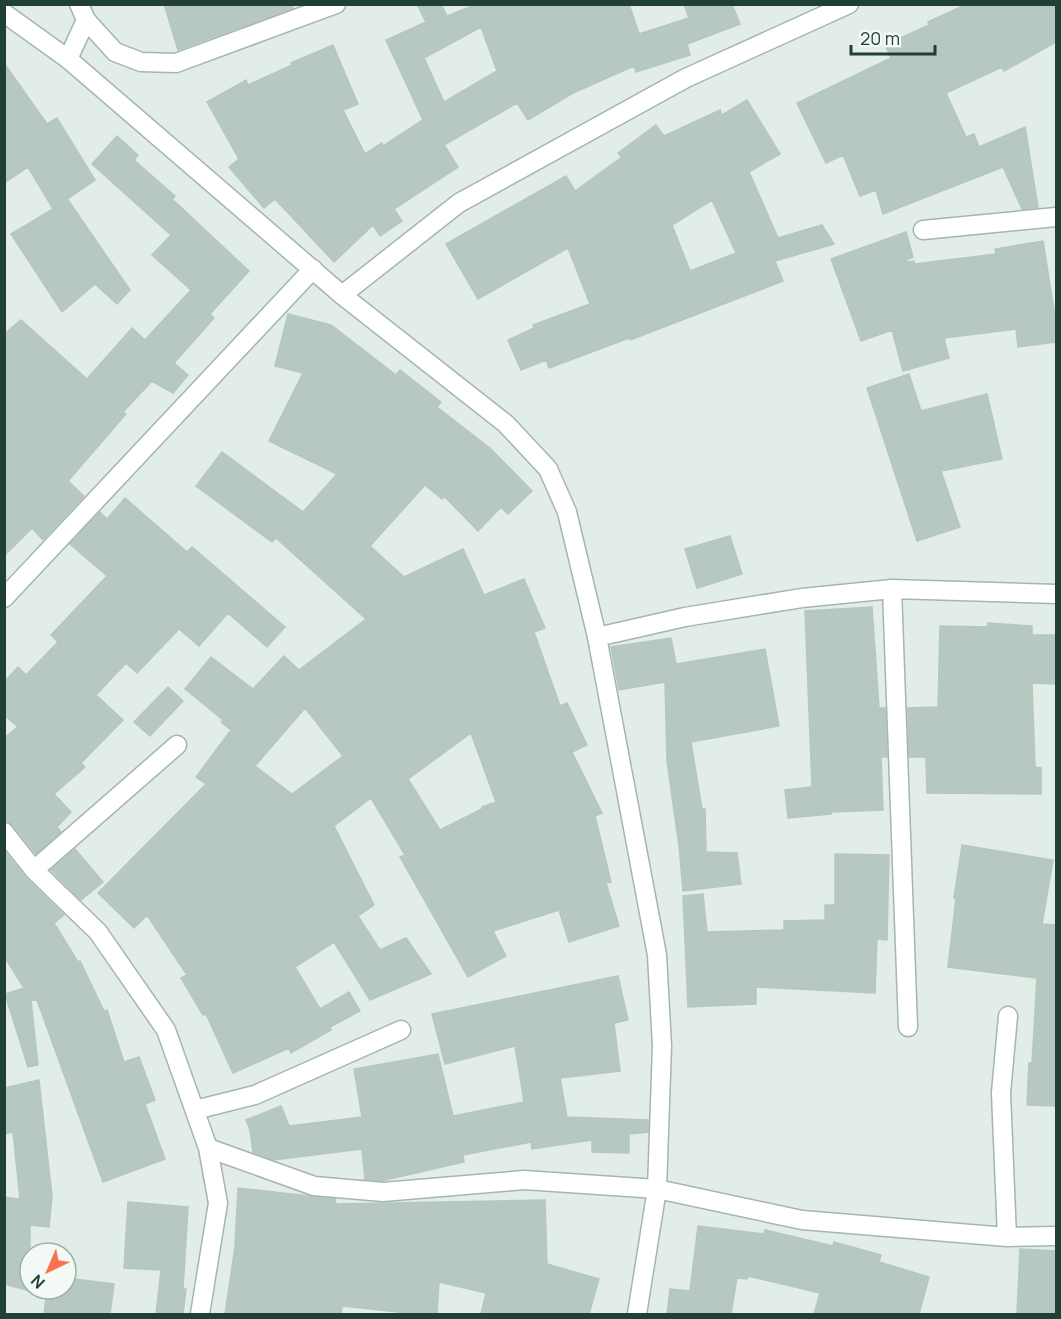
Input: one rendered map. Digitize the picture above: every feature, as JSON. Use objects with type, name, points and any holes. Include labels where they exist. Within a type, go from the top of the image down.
[{"type":"street","points":[[83,12],[115,52],[141,62],[176,63],[336,4]]},
{"type":"street","points":[[342,295],[459,203],[686,78],[849,4]]},
{"type":"street","points":[[68,60],[83,12]]},
{"type":"street","points":[[4,13],[68,60],[342,295],[506,424],[549,469],[567,512],[597,637],[657,956],[662,1046],[657,1189],[637,1314]]},
{"type":"street","points":[[923,230],[1056,217]]},
{"type":"street","points":[[4,598],[313,269]]},
{"type":"street","points":[[597,637],[685,616],[802,598],[892,589],[1056,594]]},
{"type":"street","points":[[892,589],[908,1027]]},
{"type":"street","points":[[34,870],[177,745]]},
{"type":"street","points":[[4,832],[34,870],[98,932],[166,1030],[208,1148],[218,1203],[200,1314]]},
{"type":"street","points":[[1007,1236],[1001,1093],[1008,1016]]},
{"type":"street","points":[[195,1110],[255,1095],[401,1030]]},
{"type":"street","points":[[208,1148],[314,1186],[383,1192],[524,1180],[657,1189],[802,1220],[1007,1236],[1056,1236]]},
{"type":"building","points":[[164,4],[292,4],[293,8],[178,50]]},
{"type":"building","points":[[417,4],[441,4],[447,16],[472,6],[472,4],[629,4],[639,34],[689,18],[684,4],[732,4],[740,24],[687,44],[690,55],[636,72],[634,66],[573,93],[528,120],[517,103],[444,145],[458,167],[394,209],[402,221],[380,236],[373,225],[334,262],[275,199],[264,208],[229,167],[239,159],[207,102],[246,80],[248,85],[333,45],[358,104],[343,110],[365,154],[382,143],[383,146],[423,120],[386,40],[426,22]],"holes":[[[481,27],[497,71],[444,102],[424,58]]]},
{"type":"building","points":[[967,4],[1056,4],[1056,42],[1004,71],[1002,67],[946,93],[966,137],[974,134],[979,147],[1025,127],[1038,207],[1022,209],[1003,167],[883,214],[876,190],[860,196],[843,155],[826,163],[797,103],[891,58],[885,45]]},
{"type":"building","points":[[4,63],[47,124],[57,118],[95,180],[53,209],[28,167],[4,183]]},
{"type":"building","points":[[747,100],[780,154],[749,172],[778,238],[822,225],[834,244],[775,261],[783,281],[630,340],[629,338],[549,368],[546,360],[521,370],[508,340],[534,328],[533,325],[590,304],[568,248],[478,299],[446,244],[566,176],[575,191],[622,157],[618,153],[656,125],[664,136],[720,110],[722,115]],"holes":[[[712,200],[736,253],[690,271],[672,225]]]},
{"type":"building","points":[[117,136],[138,155],[134,160],[175,196],[172,199],[249,271],[210,314],[214,318],[174,363],[188,375],[173,393],[152,381],[123,412],[126,414],[68,481],[84,496],[43,540],[32,528],[4,556],[4,334],[21,320],[87,379],[132,328],[145,340],[191,290],[152,255],[171,235],[92,164]]},
{"type":"building","points":[[68,200],[130,290],[117,304],[95,284],[62,312],[11,234]]},
{"type":"building","points":[[906,232],[913,257],[906,260],[907,262],[914,261],[915,264],[996,254],[995,249],[1043,241],[1056,323],[1056,342],[1018,347],[1016,329],[944,338],[949,358],[903,371],[892,330],[861,341],[831,259]]},
{"type":"building","points":[[288,314],[331,325],[396,375],[400,370],[441,402],[437,407],[491,449],[532,491],[508,514],[501,507],[478,531],[444,496],[442,499],[425,485],[370,546],[404,577],[463,549],[484,595],[524,579],[545,628],[534,632],[560,706],[567,703],[587,745],[572,752],[602,813],[595,816],[611,882],[606,883],[619,926],[569,942],[559,910],[493,931],[506,956],[468,977],[400,857],[405,855],[371,798],[334,826],[374,905],[358,916],[380,950],[406,938],[431,974],[370,1000],[334,942],[295,967],[320,1009],[349,992],[360,1011],[330,1027],[331,1030],[291,1053],[289,1048],[233,1073],[206,1014],[203,1015],[181,978],[187,975],[147,915],[134,928],[98,893],[206,784],[196,777],[231,730],[221,722],[223,720],[185,689],[211,657],[253,689],[284,656],[299,670],[366,619],[276,538],[272,542],[196,486],[222,452],[303,512],[337,474],[269,441],[303,373],[275,366]],"holes":[[[305,708],[343,756],[292,794],[255,766]],[[471,733],[496,802],[440,830],[408,779]]]},
{"type":"building","points":[[909,374],[921,411],[987,394],[1002,459],[941,471],[960,527],[917,541],[867,388]]},
{"type":"building","points":[[125,498],[187,552],[192,547],[285,627],[267,647],[228,613],[199,646],[179,629],[137,673],[126,663],[96,695],[123,720],[81,763],[85,767],[54,794],[71,812],[57,827],[61,832],[36,854],[13,825],[4,821],[4,738],[18,727],[4,715],[4,682],[18,667],[26,675],[58,642],[51,635],[107,576],[70,544],[100,512],[107,519]]},
{"type":"building","points":[[730,536],[742,574],[697,588],[685,549]]},
{"type":"building","points":[[872,607],[879,708],[885,708],[887,757],[881,757],[883,810],[831,812],[831,814],[788,818],[785,790],[812,787],[805,611]]},
{"type":"building","points":[[988,623],[1032,626],[1032,635],[1056,635],[1056,684],[1032,683],[1035,767],[1041,768],[1041,794],[927,793],[926,757],[909,757],[908,708],[938,707],[940,626],[988,627]]},
{"type":"building","points":[[671,638],[676,664],[765,649],[779,726],[691,742],[702,809],[705,809],[706,852],[737,853],[741,884],[683,891],[667,761],[665,682],[619,690],[611,647]]},
{"type":"building","points":[[168,687],[183,701],[150,736],[134,722]]},
{"type":"building","points":[[962,845],[1053,860],[1042,924],[1056,925],[1056,1106],[1027,1105],[1037,978],[948,967],[956,898],[954,898]]},
{"type":"building","points":[[75,849],[103,882],[81,900],[51,870]]},
{"type":"building","points":[[4,851],[26,878],[64,915],[54,923],[78,962],[80,961],[104,1011],[107,1010],[124,1062],[139,1057],[155,1100],[145,1104],[165,1159],[103,1182],[37,1000],[31,1000],[38,1065],[28,1067],[5,994],[24,988],[4,956]]},
{"type":"building","points":[[835,854],[889,855],[887,940],[877,939],[875,993],[756,987],[756,1004],[688,1007],[683,896],[703,894],[707,932],[784,930],[784,921],[825,920],[825,905],[835,905]]},
{"type":"building","points":[[618,976],[628,1020],[614,1023],[620,1071],[560,1078],[567,1117],[648,1120],[648,1132],[629,1134],[629,1153],[592,1152],[592,1140],[532,1149],[531,1142],[463,1155],[464,1162],[381,1181],[365,1179],[362,1149],[273,1160],[253,1152],[246,1120],[281,1106],[289,1126],[362,1117],[354,1069],[438,1054],[453,1116],[524,1102],[515,1046],[445,1064],[432,1014]]},
{"type":"building","points":[[39,1080],[52,1196],[49,1227],[30,1225],[30,1241],[18,1241],[18,1288],[4,1284],[4,1197],[20,1199],[13,1132],[4,1134],[4,1088]]},
{"type":"building","points":[[238,1188],[335,1199],[336,1204],[545,1200],[547,1264],[599,1279],[589,1314],[481,1314],[486,1293],[439,1282],[437,1314],[398,1314],[399,1312],[342,1306],[341,1314],[271,1312],[271,1314],[225,1314],[235,1247]]},
{"type":"building","points":[[128,1202],[188,1207],[183,1289],[186,1289],[183,1314],[156,1314],[161,1270],[124,1268]]},
{"type":"building","points":[[698,1226],[764,1234],[765,1230],[833,1246],[834,1242],[881,1255],[879,1262],[929,1277],[919,1314],[814,1314],[820,1293],[748,1276],[747,1279],[737,1278],[731,1314],[667,1314],[670,1289],[690,1291]]},
{"type":"building","points":[[1020,1249],[1056,1251],[1056,1314],[1017,1314]]},
{"type":"building","points":[[78,1280],[114,1284],[110,1314],[44,1314],[46,1301],[78,1301]]}]
